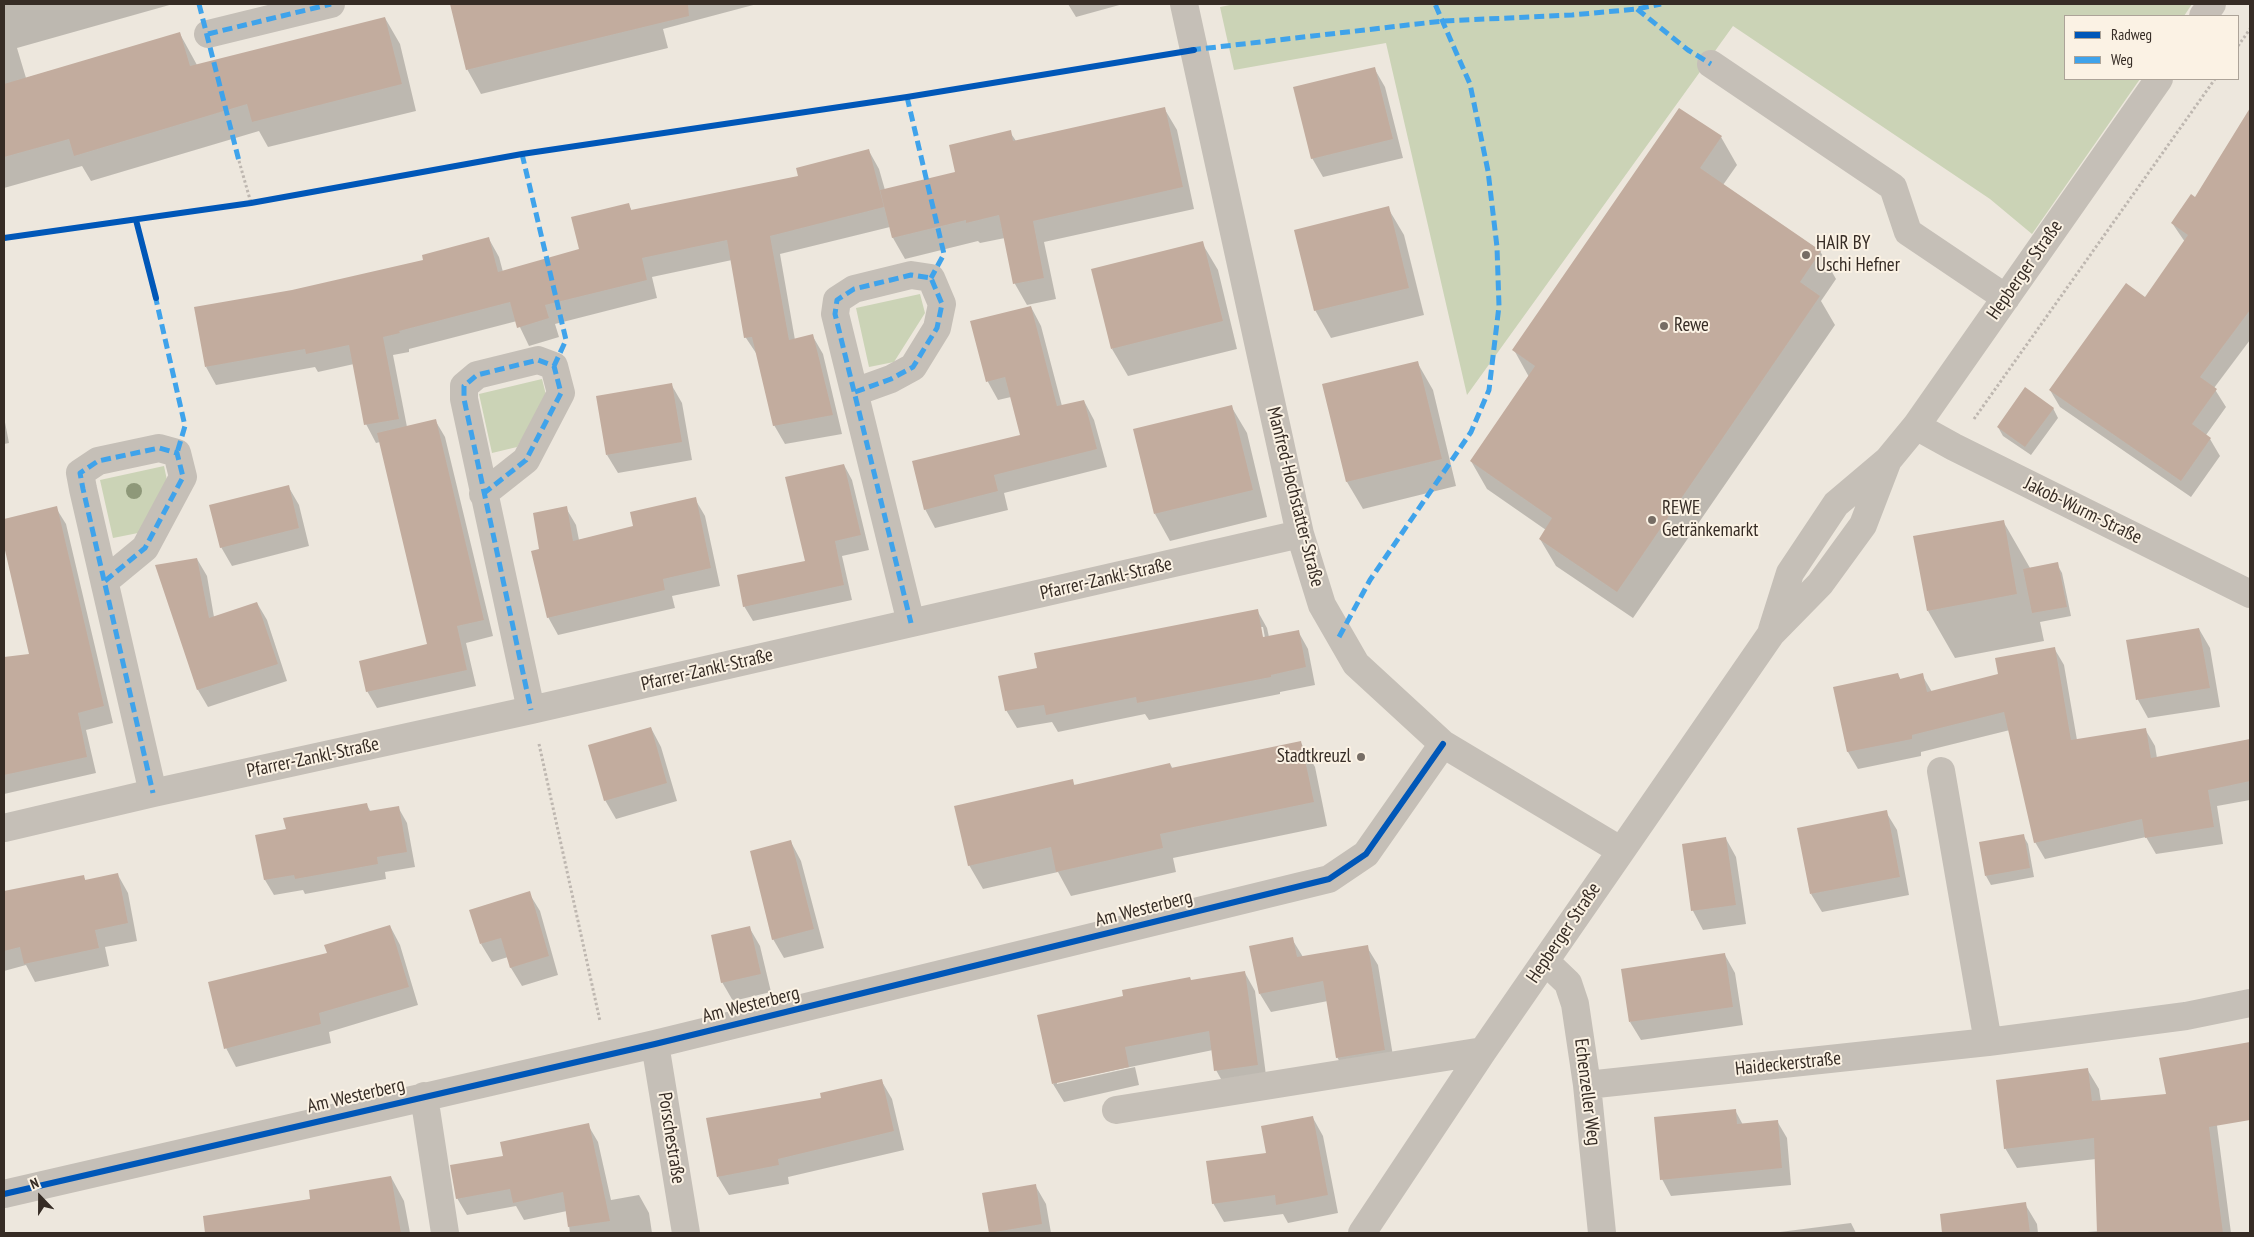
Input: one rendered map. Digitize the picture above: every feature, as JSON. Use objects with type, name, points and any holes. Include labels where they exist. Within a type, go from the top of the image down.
[{"type":"street","points":[[208,34],[331,4]]},
{"type":"street","name":"Manfred-Hochstatter-Straße","points":[[1184,4],[1300,534],[1322,605],[1356,664],[1443,744],[1620,850]]},
{"type":"street","points":[[2204,15],[2212,4]]},
{"type":"street","points":[[1711,64],[1893,187],[1908,232],[2006,298]]},
{"type":"street","name":"Hepberger Straße","points":[[1362,1233],[1620,850],[1771,634],[1820,584],[1863,525],[1888,460],[1916,426],[2158,80]]},
{"type":"street","points":[[855,392],[890,379],[913,367],[937,328],[942,304],[930,278],[911,275],[854,289],[837,300],[836,314],[855,392],[912,623]]},
{"type":"street","points":[[483,494],[526,460],[561,393],[554,366],[538,360],[478,375],[464,386],[464,399],[483,494],[532,710]]},
{"type":"street","name":"Jakob-Wurm-Straße","points":[[1916,426],[1954,447],[2250,594]]},
{"type":"street","points":[[105,581],[144,548],[183,477],[178,453],[159,448],[98,461],[80,473],[153,792]]},
{"type":"street","name":"Pfarrer-Zankl-Straße","points":[[4,828],[153,792],[532,710],[1300,534]]},
{"type":"street","name":"Am Westerberg","points":[[4,1194],[607,1053],[655,1044],[1329,879],[1366,854],[1443,744]]},
{"type":"street","points":[[1941,772],[1988,1042]]},
{"type":"street","name":"Echenzeller Weg","points":[[1545,961],[1568,983],[1573,997],[1587,1086],[1602,1233]]},
{"type":"street","name":"Haideckerstraße","points":[[1587,1086],[1988,1042],[2186,1016],[2250,1004]]},
{"type":"street","name":"Porschestraße","points":[[655,1044],[686,1233]]},
{"type":"street","points":[[1116,1110],[1483,1051]]},
{"type":"street","name":"Am Westerberg","points":[[424,1096],[445,1233]]},
{"type":"path","points":[[2239,45],[2250,29]]},
{"type":"path","points":[[1954,447],[2214,80]]},
{"type":"path","points":[[239,161],[250,203]]},
{"type":"path","points":[[532,710],[607,1053]]},
{"type":"green space","points":[[1235,4],[2192,4],[2185,15],[2064,15],[2064,80],[2139,80],[2032,234],[1990,199],[1733,26],[1467,395],[1386,43],[1234,70],[1220,7]]},
{"type":"green space","points":[[920,294],[925,313],[894,362],[869,367],[856,308]]},
{"type":"green space","points":[[542,379],[547,399],[517,447],[492,453],[479,394]]},
{"type":"green space","points":[[164,466],[168,485],[138,533],[113,538],[100,480]]},
{"type":"building","points":[[450,4],[688,4],[689,16],[466,70]]},
{"type":"building","points":[[385,17],[402,84],[252,122],[247,104],[74,156],[69,139],[4,157],[4,84],[180,32],[190,66]]},
{"type":"building","points":[[1375,67],[1393,139],[1311,159],[1293,87]]},
{"type":"building","points":[[1165,107],[1183,187],[1033,221],[1044,278],[1013,284],[999,215],[966,223],[966,220],[892,238],[880,190],[955,172],[949,145],[1011,130],[1013,141]]},
{"type":"building","name":"Rewe","points":[[1679,108],[1722,136],[1700,168],[1821,251],[1800,282],[1820,296],[1617,592],[1539,539],[1552,518],[1470,461],[1535,366],[1512,350]]},
{"type":"building","points":[[2250,108],[2250,310],[2200,377],[2217,389],[2192,424],[2211,438],[2181,481],[2049,390],[2126,283],[2145,297],[2188,235],[2171,223],[2191,194],[2195,197]]},
{"type":"building","points":[[869,149],[884,207],[770,236],[789,340],[813,334],[833,415],[773,426],[752,337],[744,338],[727,240],[642,258],[647,280],[545,305],[549,318],[517,328],[510,302],[399,331],[400,333],[383,337],[399,419],[364,425],[349,345],[306,354],[305,349],[205,367],[194,307],[292,290],[423,260],[422,255],[489,237],[498,272],[579,249],[571,217],[629,203],[631,210],[798,176],[796,168]]},
{"type":"building","points":[[1389,206],[1409,288],[1314,311],[1294,230]]},
{"type":"building","points":[[1203,241],[1223,321],[1111,349],[1091,269]]},
{"type":"building","points":[[1031,306],[1057,406],[1084,400],[1097,449],[994,475],[998,491],[924,510],[912,461],[1020,435],[1005,377],[986,382],[970,321]]},
{"type":"building","points":[[1418,361],[1442,459],[1346,482],[1322,384]]},
{"type":"building","points":[[672,383],[682,442],[606,455],[596,396]]},
{"type":"building","points":[[2025,387],[2054,408],[2025,447],[1997,427]]},
{"type":"building","points":[[1232,405],[1253,490],[1154,514],[1133,429]]},
{"type":"building","points":[[436,419],[484,620],[457,626],[467,670],[366,692],[359,661],[427,644],[377,433]]},
{"type":"building","points":[[844,464],[861,535],[835,541],[844,585],[743,607],[737,575],[805,561],[785,477]]},
{"type":"building","points":[[289,485],[299,528],[220,548],[209,505]]},
{"type":"building","points":[[696,497],[711,568],[663,579],[665,590],[547,618],[531,551],[539,549],[533,513],[567,506],[573,541],[633,526],[630,512]]},
{"type":"building","points":[[57,506],[104,706],[78,713],[87,757],[4,775],[4,657],[29,654],[4,546],[4,519]]},
{"type":"building","points":[[2004,520],[2017,594],[1927,611],[1913,536]]},
{"type":"building","points":[[197,558],[209,618],[257,602],[278,664],[197,690],[155,565]]},
{"type":"building","points":[[2058,562],[2067,607],[2032,613],[2023,569]]},
{"type":"building","points":[[1258,609],[1263,637],[1299,630],[1306,667],[1271,675],[1271,677],[1137,703],[1136,697],[1046,715],[1044,705],[1005,711],[998,676],[1037,668],[1034,653]]},
{"type":"building","points":[[2199,628],[2210,688],[2136,700],[2126,640]]},
{"type":"building","points":[[2055,647],[2071,740],[2146,728],[2151,758],[2250,739],[2250,781],[2208,790],[2214,827],[2145,838],[2142,819],[2034,843],[2004,712],[1912,735],[1912,739],[1847,752],[1833,687],[1898,673],[1900,679],[1923,673],[1927,692],[1998,674],[1995,658]]},
{"type":"building","points":[[651,727],[667,783],[604,801],[588,745]]},
{"type":"building","points":[[1301,741],[1314,802],[1160,834],[1163,848],[1056,872],[1051,847],[968,866],[954,806],[1073,779],[1074,785],[1170,763],[1171,768]]},
{"type":"building","points":[[367,803],[369,811],[399,806],[407,852],[377,857],[378,864],[295,879],[294,875],[264,880],[255,835],[286,829],[283,818]]},
{"type":"building","points":[[1887,810],[1900,877],[1810,894],[1797,828]]},
{"type":"building","points":[[2024,834],[2030,868],[1985,876],[1979,842]]},
{"type":"building","points":[[1726,837],[1736,905],[1691,911],[1682,844]]},
{"type":"building","points":[[791,840],[814,929],[772,940],[750,851]]},
{"type":"building","points":[[118,873],[128,923],[95,930],[99,948],[24,964],[20,947],[4,951],[4,891],[84,875],[85,880]]},
{"type":"building","points":[[530,891],[549,956],[510,968],[501,938],[480,944],[469,910]]},
{"type":"building","points":[[390,925],[409,987],[319,1013],[321,1024],[224,1049],[208,982],[327,953],[324,945]]},
{"type":"building","points":[[750,926],[761,974],[721,983],[711,935]]},
{"type":"building","points":[[1293,937],[1297,957],[1368,945],[1385,1050],[1336,1058],[1323,981],[1259,994],[1249,946]]},
{"type":"building","points":[[1725,953],[1733,1007],[1629,1022],[1621,969]]},
{"type":"building","points":[[1245,971],[1258,1065],[1214,1071],[1209,1031],[1125,1047],[1129,1067],[1052,1084],[1037,1015],[1123,996],[1122,990],[1190,977],[1191,980]]},
{"type":"building","points":[[2250,1042],[2250,1120],[2209,1127],[2223,1233],[2097,1233],[2094,1138],[2004,1149],[1996,1080],[2088,1068],[2092,1101],[2166,1094],[2159,1058]]},
{"type":"building","points":[[882,1079],[894,1131],[778,1159],[779,1165],[717,1177],[706,1118],[821,1098],[820,1093]]},
{"type":"building","points":[[1736,1109],[1737,1124],[1778,1120],[1782,1168],[1660,1180],[1654,1117]]},
{"type":"building","points":[[1313,1116],[1328,1195],[1276,1205],[1275,1195],[1212,1204],[1206,1161],[1266,1153],[1261,1126]]},
{"type":"building","points":[[589,1123],[610,1221],[568,1227],[563,1192],[513,1203],[510,1189],[456,1199],[450,1165],[503,1156],[500,1142]]},
{"type":"building","points":[[391,1176],[401,1233],[205,1233],[203,1216],[310,1199],[309,1190]]},
{"type":"building","points":[[1036,1184],[1042,1224],[989,1233],[982,1193]]},
{"type":"building","points":[[2026,1202],[2030,1233],[1942,1233],[1940,1214]]},
{"type":"marked path","points":[[199,4],[239,161]]},
{"type":"marked path","points":[[208,34],[331,4]]},
{"type":"marked path","points":[[1339,637],[1370,580],[1471,432],[1489,390],[1499,306],[1497,247],[1488,171],[1470,84],[1435,4]]},
{"type":"marked path","points":[[1191,50],[1443,21],[1572,15],[1637,9],[1661,4]]},
{"type":"marked path","points":[[1637,9],[1688,50],[1711,64]]},
{"type":"marked path","points":[[907,97],[944,254],[931,278]]},
{"type":"marked path","points":[[522,154],[566,340],[554,366]]},
{"type":"marked path","points":[[855,392],[891,379],[913,367],[937,328],[942,304],[931,278],[911,275],[854,289],[837,300],[835,314],[911,623]]},
{"type":"marked path","points":[[155,295],[185,426],[177,453]]},
{"type":"marked path","points":[[483,494],[526,460],[561,393],[554,366],[538,360],[477,375],[464,386],[464,399],[531,710]]},
{"type":"marked path","points":[[105,581],[145,548],[183,477],[177,453],[159,448],[98,461],[80,473],[153,793]]},
{"type":"cycle path","points":[[4,238],[251,203],[522,154],[907,97],[1194,50]]},
{"type":"cycle path","points":[[136,220],[156,298]]},
{"type":"cycle path","points":[[4,1194],[655,1044],[1329,879],[1366,854],[1443,744]]},
{"type":"place","name":"HAIR BY Uschi Hefner","points":[[1806,255]]},
{"type":"place","name":"Rewe","points":[[1664,326]]},
{"type":"place","name":"REWE Getränkemarkt","points":[[1652,520]]},
{"type":"place","name":"Stadtkreuzl","points":[[1361,757]]}]
